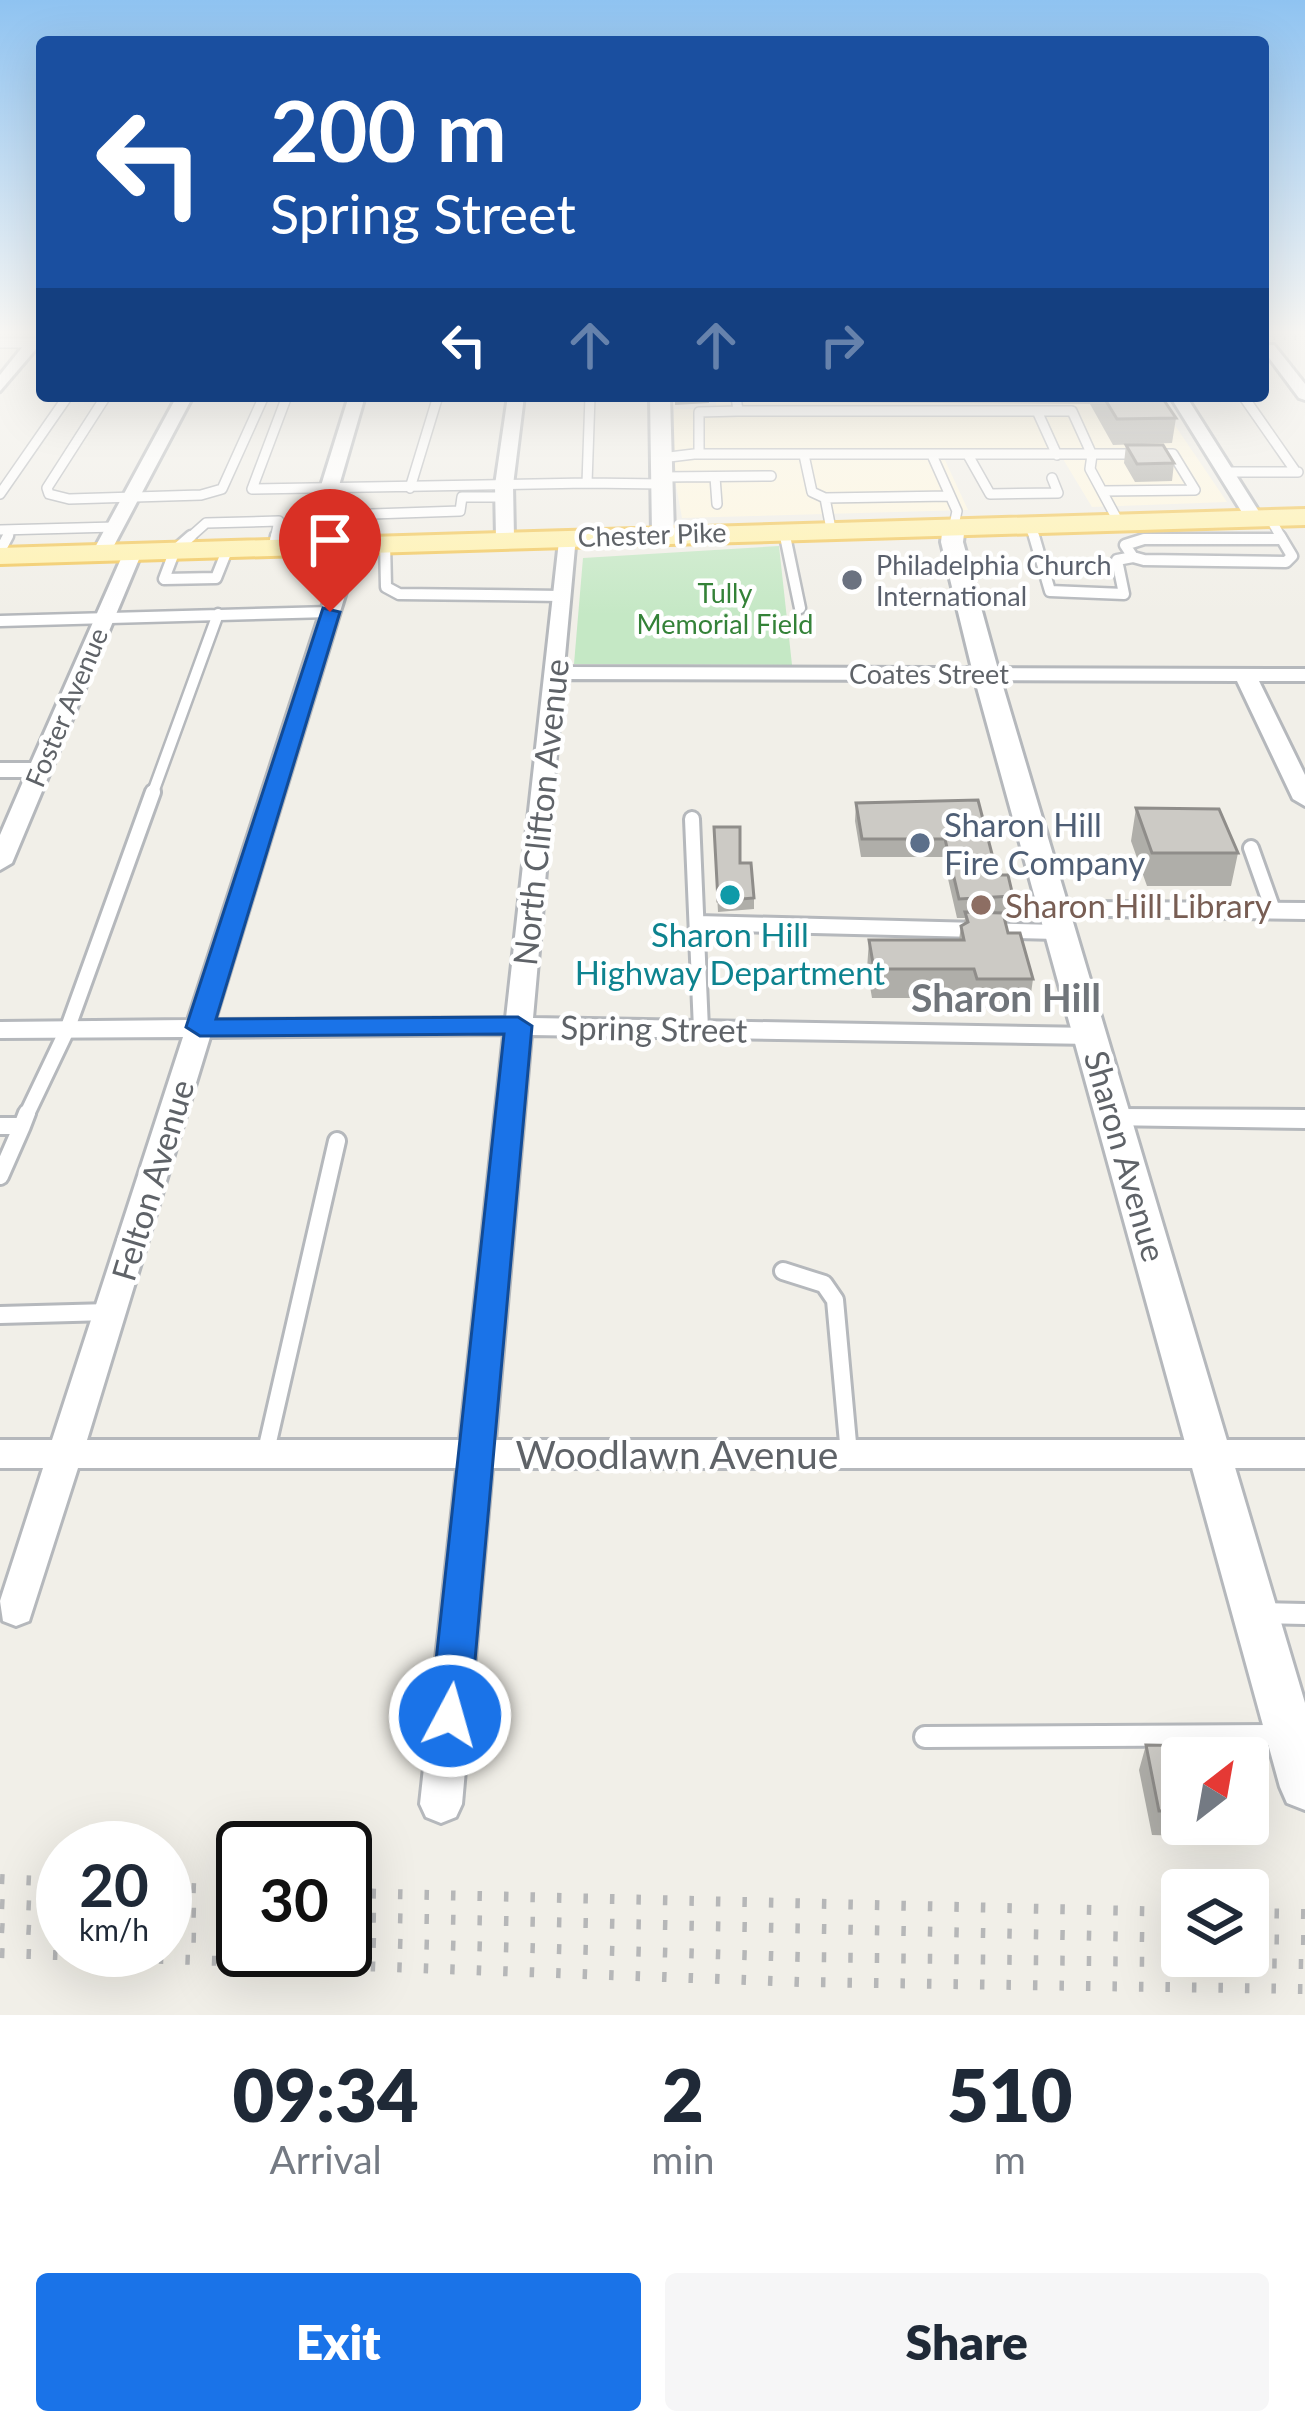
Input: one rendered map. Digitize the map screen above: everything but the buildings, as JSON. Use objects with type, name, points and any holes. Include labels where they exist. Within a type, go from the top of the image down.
[{"type":"main road","name":"Chester Pike","points":[[3,542],[54,555],[228,548],[276,534],[320,544],[830,529],[952,511],[1028,523],[1268,525],[1305,517]]},
{"type":"street","points":[[101,554],[168,426]]},
{"type":"street","points":[[320,544],[329,489],[348,426]]},
{"type":"street","points":[[506,538],[504,491],[512,426]]},
{"type":"street","points":[[661,426],[663,533]]},
{"type":"street","points":[[1197,426],[1268,525]]},
{"type":"street","name":"Sharon Avenue","points":[[952,511],[952,542],[986,673],[1305,1787]]},
{"type":"street","name":"North Clifton Avenue","points":[[441,1804],[567,536]]},
{"type":"street","name":"Felton Avenue","points":[[8,1610],[65,1455],[330,612],[368,543]]},
{"type":"street","name":"Foster Avenue","points":[[0,862],[133,552]]},
{"type":"street","name":"Coates Street","points":[[553,673],[1305,675]]},
{"type":"street","points":[[1244,675],[1305,799]]},
{"type":"street","points":[[0,770],[40,770]]},
{"type":"street","points":[[1059,921],[1305,910]]},
{"type":"street","name":"Spring Street","points":[[0,1030],[518,1026],[1092,1036]]},
{"type":"street","points":[[1115,1118],[1305,1119]]},
{"type":"street","name":"Woodlawn Avenue","points":[[0,1454],[1305,1454]]},
{"type":"lane","points":[[0,494],[47,426]]},
{"type":"lane","points":[[87,426],[47,488],[50,494],[68,499],[201,495],[222,489],[250,426]]},
{"type":"lane","points":[[276,426],[252,489],[504,491]]},
{"type":"lane","points":[[410,488],[429,426]]},
{"type":"lane","points":[[587,483],[589,426]]},
{"type":"lane","points":[[699,426],[699,454]]},
{"type":"lane","points":[[1044,426],[1057,455]]},
{"type":"lane","points":[[1079,426],[1092,455],[1090,469],[1118,521]]},
{"type":"lane","points":[[1266,426],[1300,472]]},
{"type":"lane","points":[[662,473],[699,454],[1173,454],[1195,490],[1104,491]]},
{"type":"lane","points":[[804,454],[812,492],[952,511],[932,455]]},
{"type":"lane","points":[[968,455],[990,494],[1058,493],[1041,455]]},
{"type":"lane","points":[[1226,472],[1300,472]]},
{"type":"lane","points":[[562,596],[413,596],[386,587],[368,543],[372,514],[460,512],[462,497],[662,473],[771,476]]},
{"type":"lane","points":[[715,477],[717,504]]},
{"type":"lane","points":[[825,497],[830,529]]},
{"type":"lane","points":[[175,550],[206,523],[276,534]]},
{"type":"lane","points":[[1028,523],[1050,590],[1124,594],[1117,560],[1133,557],[1286,562],[1292,556],[1268,525],[1126,543],[1133,557]]},
{"type":"lane","points":[[3,542],[67,528],[115,527]]},
{"type":"lane","points":[[54,555],[67,528]]},
{"type":"lane","points":[[784,530],[800,608]]},
{"type":"lane","points":[[0,621],[330,612]]},
{"type":"lane","points":[[0,1176],[37,1084],[67,1030],[218,614]]},
{"type":"lane","points":[[692,819],[701,1029]]},
{"type":"lane","points":[[1251,848],[1273,910]]},
{"type":"lane","points":[[697,923],[1059,921]]},
{"type":"lane","points":[[0,1126],[22,1126]]},
{"type":"lane","points":[[265,1455],[337,1141]]},
{"type":"lane","points":[[783,1271],[824,1284],[835,1300],[849,1454]]},
{"type":"lane","points":[[0,1315],[110,1312]]},
{"type":"lane","points":[[1256,1612],[1305,1614]]},
{"type":"lane","points":[[925,1737],[1290,1735]]},
{"type":"shaded area","points":[[674,426],[1175,426],[1227,502],[1092,507],[1063,459],[944,458],[968,510],[682,518],[673,469]]},
{"type":"green space","name":"Tully Memorial Field","points":[[779,546],[792,665],[574,664],[583,558]]},
{"type":"railway","points":[[0,1879],[36,1881]]},
{"type":"railway","points":[[192,1888],[216,1889]]},
{"type":"railway","points":[[372,1894],[1161,1912]]},
{"type":"railway","points":[[0,1904],[36,1906]]},
{"type":"railway","points":[[192,1913],[216,1913]]},
{"type":"railway","points":[[1269,1913],[1305,1914]]},
{"type":"railway","points":[[372,1918],[1161,1937]]},
{"type":"railway","points":[[0,1928],[36,1930]]},
{"type":"railway","points":[[192,1938],[216,1938]]},
{"type":"railway","points":[[1269,1939],[1305,1940]]},
{"type":"railway","points":[[372,1943],[800,1957],[1305,1964]]},
{"type":"railway","points":[[0,1953],[802,1982],[1305,1989]]},
{"type":"place","name":"Philadelphia Church International","points":[[852,580]]},
{"type":"place","name":"Sharon Hill Fire Company","points":[[920,843]]},
{"type":"place","name":"Sharon Hill Highway Department","points":[[730,895]]},
{"type":"place","name":"Sharon Hill Library","points":[[981,905]]},
{"type":"district","name":"Sharon Hill","points":[[1006,997]]},
{"type":"route","points":[[330,612],[200,1027],[518,1026],[450,1716]]}]
